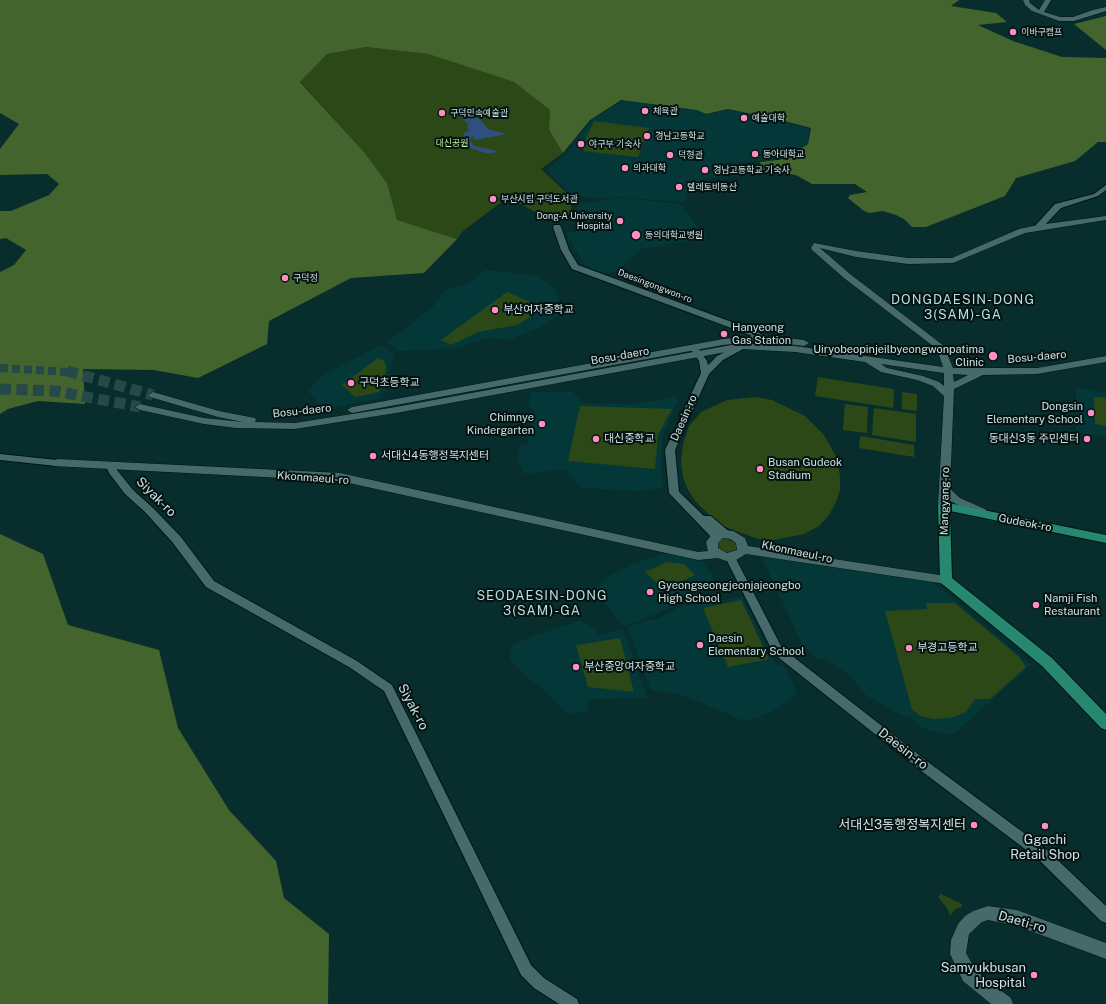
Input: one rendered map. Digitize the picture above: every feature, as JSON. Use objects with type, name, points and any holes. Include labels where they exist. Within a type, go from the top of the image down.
[{"type":"main road","points":[[1026,0],[1027,4],[1040,13],[1056,19],[1067,20],[1106,9]]},
{"type":"main road","points":[[1040,13],[1048,0]]},
{"type":"main road","name":"Mangyang-ro","points":[[946,580],[944,506],[949,391],[948,367],[941,348],[830,262],[815,248],[817,245],[856,254],[908,261],[953,260],[1022,230],[1038,226],[1106,218]]},
{"type":"main road","name":"Mangyang-ro","points":[[830,262],[831,258],[837,254],[856,254]]},
{"type":"main road","name":"Bosu-daero","points":[[153,395],[239,418],[257,420],[295,419],[695,350],[742,346],[775,339],[979,372],[1036,371],[1106,352]]},
{"type":"main road","name":"Bosu-daero","points":[[140,407],[204,421],[236,425],[295,426],[426,405],[737,340],[762,342],[864,359],[948,367],[1033,365],[1106,359]]},
{"type":"main road","points":[[864,359],[884,370],[936,384],[949,391],[979,372]]},
{"type":"main road","name":"Kkonmaeul-ro","points":[[57,463],[340,477],[489,509],[638,544],[698,556],[718,542],[742,545],[832,564],[853,565],[946,580]]},
{"type":"main road","points":[[945,490],[951,498],[961,504],[991,516]]},
{"type":"main road","name":"Gudeok-ro","points":[[944,506],[1106,539]]},
{"type":"main road","name":"Kkonmaeul-ro","points":[[718,542],[730,557]]},
{"type":"main road","points":[[730,557],[736,556],[742,545]]},
{"type":"main road","points":[[946,580],[1047,662],[1106,724]]},
{"type":"main road","name":"Daeti-ro","points":[[1005,1004],[969,975],[958,954],[959,940],[963,929],[970,921],[978,916],[988,913],[1017,918],[1106,951]]},
{"type":"street","points":[[1038,226],[1058,206],[1096,195],[1106,187]]},
{"type":"street","name":"Daesingongwon-ro","points":[[557,227],[565,250],[575,267],[752,333],[762,342]]},
{"type":"street","points":[[705,373],[720,358],[742,346]]},
{"type":"street","points":[[695,350],[703,361],[705,373]]},
{"type":"street","name":"Daesin-ro","points":[[705,373],[670,450],[674,493],[691,510],[718,542]]},
{"type":"street","name":"Kkonmaeul-ro","points":[[0,457],[57,463]]},
{"type":"street","name":"Siyak-ro","points":[[112,466],[112,471],[128,492],[149,510],[177,540],[210,584],[353,664],[388,688],[526,970],[539,983],[572,1004]]},
{"type":"street","name":"Daesin-ro","points":[[730,557],[778,651],[928,769],[1042,854],[1106,916]]},
{"type":"shaded area","name":"동아대학교","points":[[622,101],[696,110],[705,115],[728,110],[781,121],[809,129],[807,144],[784,158],[736,163],[734,161],[724,166],[727,168],[722,177],[707,179],[698,183],[683,202],[621,197],[611,199],[571,195],[547,170],[568,151],[592,120]]},
{"type":"shaded area","name":"동의대학교병원","points":[[622,198],[681,204],[700,230],[705,232],[705,238],[642,249],[615,272],[602,273],[586,267],[566,233],[578,231],[582,220],[577,204]]},
{"type":"shaded area","name":"부산여자중학교","points":[[486,270],[537,276],[555,288],[562,313],[542,326],[510,340],[486,338],[458,348],[398,351],[387,342],[433,307],[444,291],[469,283]]},
{"type":"shaded area","name":"구덕초등학교","points":[[382,345],[394,354],[383,398],[323,409],[308,391],[323,375]]},
{"type":"shaded area","name":"Dongsin Elementary School","points":[[1076,388],[1106,393],[1106,437],[1076,432]]},
{"type":"shaded area","name":"대신중학교","points":[[532,392],[573,392],[582,403],[635,404],[660,401],[673,396],[679,399],[663,434],[661,457],[663,488],[638,491],[582,488],[565,469],[524,474],[517,457],[521,444],[527,444],[535,420],[534,410],[528,405]]},
{"type":"shaded area","name":"Gyeongseongjeonjajeongbo High School","points":[[665,553],[693,554],[703,562],[714,579],[712,586],[691,599],[639,621],[623,626],[599,596],[597,588],[609,576],[631,565]]},
{"type":"shaded area","name":"부경고등학교","points":[[770,555],[930,581],[944,591],[1031,665],[956,732],[948,734],[924,729],[912,718],[901,715],[867,696],[846,672],[826,660],[816,658],[802,644],[763,560]]},
{"type":"shaded area","name":"Daesin Elementary School","points":[[742,597],[775,664],[784,666],[797,692],[792,699],[773,711],[754,719],[742,720],[680,694],[651,690],[627,626],[660,618],[679,607]]},
{"type":"shaded area","name":"부산중앙여자중학교","points":[[581,620],[596,630],[598,635],[623,629],[647,698],[589,699],[587,711],[567,714],[547,692],[524,675],[510,659],[512,645],[536,635]]},
{"type":"green space","points":[[0,0],[959,0],[951,6],[996,13],[1007,22],[978,25],[1013,41],[1062,57],[1106,58],[1106,142],[1098,142],[1075,161],[1016,178],[1005,196],[926,227],[912,227],[904,219],[896,215],[883,211],[870,213],[864,211],[848,198],[850,195],[867,192],[855,184],[812,184],[796,175],[762,170],[760,162],[785,159],[808,144],[811,128],[728,109],[706,114],[697,110],[621,100],[590,120],[563,153],[549,130],[550,110],[514,82],[428,54],[366,47],[327,54],[300,82],[364,152],[387,183],[397,220],[457,239],[424,273],[351,278],[269,321],[267,344],[198,378],[154,370],[83,369],[85,404],[38,401],[8,409],[0,414],[0,272],[14,265],[26,250],[6,238],[0,239],[0,211],[11,211],[49,195],[59,184],[47,174],[0,175],[0,149],[19,124],[0,113]]},
{"type":"green space","points":[[1106,16],[1106,50],[1074,24]]},
{"type":"green space","name":"대신공원","points":[[366,47],[428,54],[514,82],[550,110],[549,130],[563,153],[541,169],[569,195],[563,199],[567,204],[571,204],[571,212],[567,216],[548,219],[508,197],[463,231],[457,239],[396,220],[387,183],[364,152],[300,81],[327,54]]},
{"type":"green space","points":[[594,121],[649,128],[638,157],[583,151],[588,140],[585,140]]},
{"type":"green space","points":[[507,292],[535,304],[536,313],[517,325],[478,332],[451,345],[441,340]]},
{"type":"green space","points":[[378,358],[384,361],[386,366],[385,377],[379,392],[355,397],[342,385]]},
{"type":"green space","points":[[818,377],[894,389],[893,408],[815,396]]},
{"type":"green space","points":[[902,392],[917,394],[917,411],[902,409]]},
{"type":"green space","name":"Busan Gudeok Stadium","points":[[755,397],[772,400],[805,416],[824,435],[837,458],[840,476],[840,490],[836,502],[829,515],[819,526],[804,534],[773,540],[758,539],[720,525],[696,502],[688,490],[683,477],[681,462],[683,444],[689,426],[701,412],[727,400]]},
{"type":"green space","points":[[1094,397],[1106,398],[1106,426],[1095,424]]},
{"type":"green space","points":[[845,404],[868,407],[867,433],[843,430]]},
{"type":"green space","points":[[580,406],[672,409],[658,435],[655,469],[568,461]]},
{"type":"green space","points":[[874,408],[916,414],[916,442],[872,435]]},
{"type":"green space","points":[[860,436],[914,445],[914,457],[859,448]]},
{"type":"green space","points":[[0,534],[43,554],[68,625],[159,650],[178,728],[229,810],[276,861],[284,898],[329,934],[328,1004],[0,1004]]},
{"type":"green space","points":[[725,538],[736,543],[737,549],[734,552],[722,552],[717,547],[718,541]]},
{"type":"green space","points":[[667,562],[684,564],[695,575],[664,590],[645,572]]},
{"type":"green space","points":[[741,600],[769,659],[728,667],[703,608]]},
{"type":"green space","points":[[926,603],[955,603],[1019,657],[1026,667],[990,699],[975,699],[966,712],[951,718],[934,719],[920,716],[912,709],[885,611],[927,609]]},
{"type":"green space","points":[[620,638],[634,692],[588,687],[576,645]]},
{"type":"green space","points":[[941,894],[962,904],[962,907],[955,909],[950,916],[947,908],[938,897]]},
{"type":"water","points":[[469,111],[474,112],[474,116],[482,121],[488,129],[507,134],[475,140],[472,136],[470,140],[474,146],[498,151],[486,153],[470,148],[464,143],[464,133],[469,131],[467,127],[469,125],[461,117],[466,116]]},
{"type":"tunnel","points":[[0,368],[70,372]]},
{"type":"tunnel","points":[[67,371],[153,395]]},
{"type":"tunnel","points":[[0,389],[55,391],[140,407]]},
{"type":"place","name":"이바구캠프","points":[[1013,32]]},
{"type":"place","name":"체육관","points":[[645,111]]},
{"type":"place","name":"구덕민속예술관","points":[[442,113]]},
{"type":"place","name":"예술대학","points":[[744,118]]},
{"type":"place","name":"경남고등학교","points":[[647,136]]},
{"type":"place","name":"야구부 기숙사","points":[[581,144]]},
{"type":"place","name":"동아대학교","points":[[755,154]]},
{"type":"place","name":"덕형관","points":[[670,155]]},
{"type":"place","name":"의과대학","points":[[625,168]]},
{"type":"place","name":"경남고등학교 기숙사","points":[[705,170]]},
{"type":"place","name":"텔레토비동산","points":[[679,187]]},
{"type":"place","name":"부산시립 구덕도서관","points":[[493,199]]},
{"type":"place","name":"Dong-A University Hospital","points":[[620,221]]},
{"type":"place","name":"동의대학교병원","points":[[636,235]]},
{"type":"place","name":"구덕정","points":[[285,278]]},
{"type":"place","name":"부산여자중학교","points":[[495,310]]},
{"type":"place","name":"Hanyeong Gas Station","points":[[724,334]]},
{"type":"place","name":"Uiryobeopinjeilbyeongwonpatima Clinic","points":[[993,356]]},
{"type":"place","name":"구덕초등학교","points":[[351,383]]},
{"type":"place","name":"Dongsin Elementary School","points":[[1091,413]]},
{"type":"place","name":"Chimnye Kindergarten","points":[[542,424]]},
{"type":"place","name":"대신중학교","points":[[596,439]]},
{"type":"place","name":"동대신3동 주민센터","points":[[1087,439]]},
{"type":"place","name":"서대신4동행정복지센터","points":[[373,456]]},
{"type":"place","name":"Busan Gudeok Stadium","points":[[760,469]]},
{"type":"place","name":"Gyeongseongjeonjajeongbo High School","points":[[650,592]]},
{"type":"place","name":"Namji Fish Restaurant","points":[[1036,605]]},
{"type":"place","name":"Daesin Elementary School","points":[[700,645]]},
{"type":"place","name":"부경고등학교","points":[[909,648]]},
{"type":"place","name":"부산중앙여자중학교","points":[[576,667]]},
{"type":"place","name":"서대신3동행정복지센터","points":[[974,825]]},
{"type":"place","name":"Ggachi Retail Shop","points":[[1045,826]]},
{"type":"place","name":"Samyukbusan Hospital","points":[[1034,975]]},
{"type":"district","name":"DONGDAESIN-DONG 3(SAM)-GA","points":[[963,308]]},
{"type":"district","name":"SEODAESIN-DONG 3(SAM)-GA","points":[[542,604]]}]
